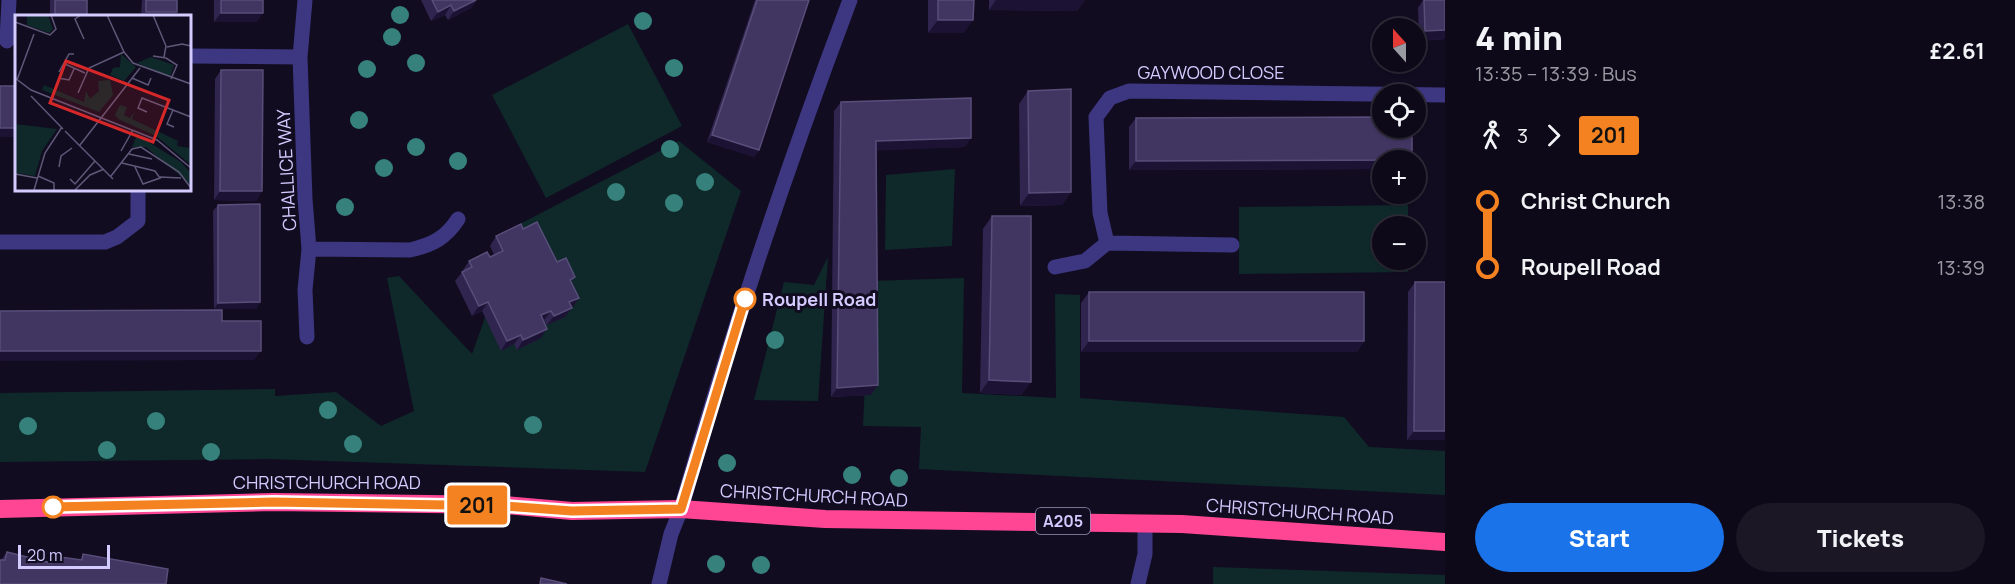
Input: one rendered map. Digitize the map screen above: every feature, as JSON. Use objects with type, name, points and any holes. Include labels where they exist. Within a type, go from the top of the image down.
[{"type":"highway","name":"CHRISTCHURCH ROAD","points":[[0,509],[273,502],[506,506],[572,511],[681,509],[825,519],[1182,524],[1445,542]]},
{"type":"street","points":[[8,45],[9,0]]},
{"type":"street","name":"CHALLICE WAY","points":[[305,0],[300,57],[309,249],[305,290],[307,337]]},
{"type":"street","points":[[659,584],[671,534],[681,509],[762,245],[812,100],[850,0]]},
{"type":"street","points":[[190,56],[300,57]]},
{"type":"street","name":"GAYWOOD CLOSE","points":[[1107,243],[1100,213],[1096,117],[1110,98],[1129,91],[1445,95]]},
{"type":"street","points":[[0,242],[105,242],[111,240],[138,221],[138,190]]},
{"type":"street","points":[[309,249],[410,250],[440,240],[452,230],[458,219]]},
{"type":"street","points":[[1055,267],[1086,261],[1107,243],[1232,245]]},
{"type":"street","points":[[1138,584],[1145,554],[1145,523]]},
{"type":"green space","points":[[628,24],[682,126],[546,198],[492,95]]},
{"type":"green space","points":[[679,141],[741,191],[645,472],[269,459],[0,462],[0,393],[275,389],[275,396],[336,392],[381,426],[414,411],[387,278],[399,276],[472,354],[518,225]]},
{"type":"green space","points":[[955,169],[952,246],[885,250],[886,175]]},
{"type":"green space","points":[[1408,205],[1408,216],[1372,216],[1372,270],[1408,270],[1408,272],[1239,274],[1239,207]]},
{"type":"green space","points":[[828,257],[818,401],[754,400],[784,282],[814,285]]},
{"type":"green space","points":[[964,278],[962,393],[1056,398],[1055,294],[1080,295],[1080,398],[1344,417],[1369,447],[1445,451],[1445,495],[919,469],[921,427],[863,426],[870,281]]},
{"type":"green space","points":[[1213,567],[1445,575],[1445,584],[1213,584]]},
{"type":"building","points":[[55,0],[87,0],[87,15],[55,15]]},
{"type":"building","points":[[146,0],[177,0],[177,12],[146,12]]},
{"type":"building","points":[[221,0],[263,0],[263,13],[221,13]]},
{"type":"building","points":[[432,0],[476,0],[454,11],[451,5],[438,12]]},
{"type":"building","points":[[757,0],[809,0],[759,150],[712,135]]},
{"type":"building","points":[[938,0],[974,0],[973,20],[938,20]]},
{"type":"building","points":[[1424,0],[1445,0],[1445,30],[1426,31]]},
{"type":"building","points":[[221,70],[263,70],[262,191],[220,191]]},
{"type":"building","points":[[0,86],[15,86],[15,128],[0,128]]},
{"type":"building","points":[[1071,89],[1071,192],[1029,193],[1028,91]]},
{"type":"building","points":[[971,98],[971,138],[876,141],[878,385],[837,388],[841,102]]},
{"type":"building","points":[[1372,117],[1372,138],[1412,138],[1412,150],[1372,150],[1372,160],[1136,161],[1136,118]]},
{"type":"building","points":[[260,204],[260,302],[218,303],[218,205]]},
{"type":"building","points":[[992,216],[1031,216],[1031,382],[989,380]]},
{"type":"building","points":[[537,222],[557,262],[566,258],[575,277],[570,280],[579,298],[569,302],[572,308],[554,316],[551,311],[541,315],[547,329],[523,340],[521,335],[507,341],[488,302],[479,306],[462,272],[472,267],[469,261],[487,252],[490,257],[503,251],[496,236],[521,224],[523,229]]},
{"type":"building","points":[[1415,282],[1445,282],[1445,431],[1414,431]]},
{"type":"building","points":[[1089,292],[1364,292],[1364,341],[1089,341]]},
{"type":"building","points":[[222,310],[222,321],[261,321],[261,351],[0,351],[0,311]]},
{"type":"building","points":[[7,552],[51,563],[53,556],[82,560],[83,554],[168,569],[166,584],[0,584],[0,560],[5,560]]},
{"type":"building","points":[[541,578],[567,584],[540,584]]},
{"type":"bus line","name":"201","points":[[53,507],[273,502],[506,506],[572,511],[681,509],[745,299]]},
{"type":"place","name":"Roupell Road","points":[[745,299]]}]
